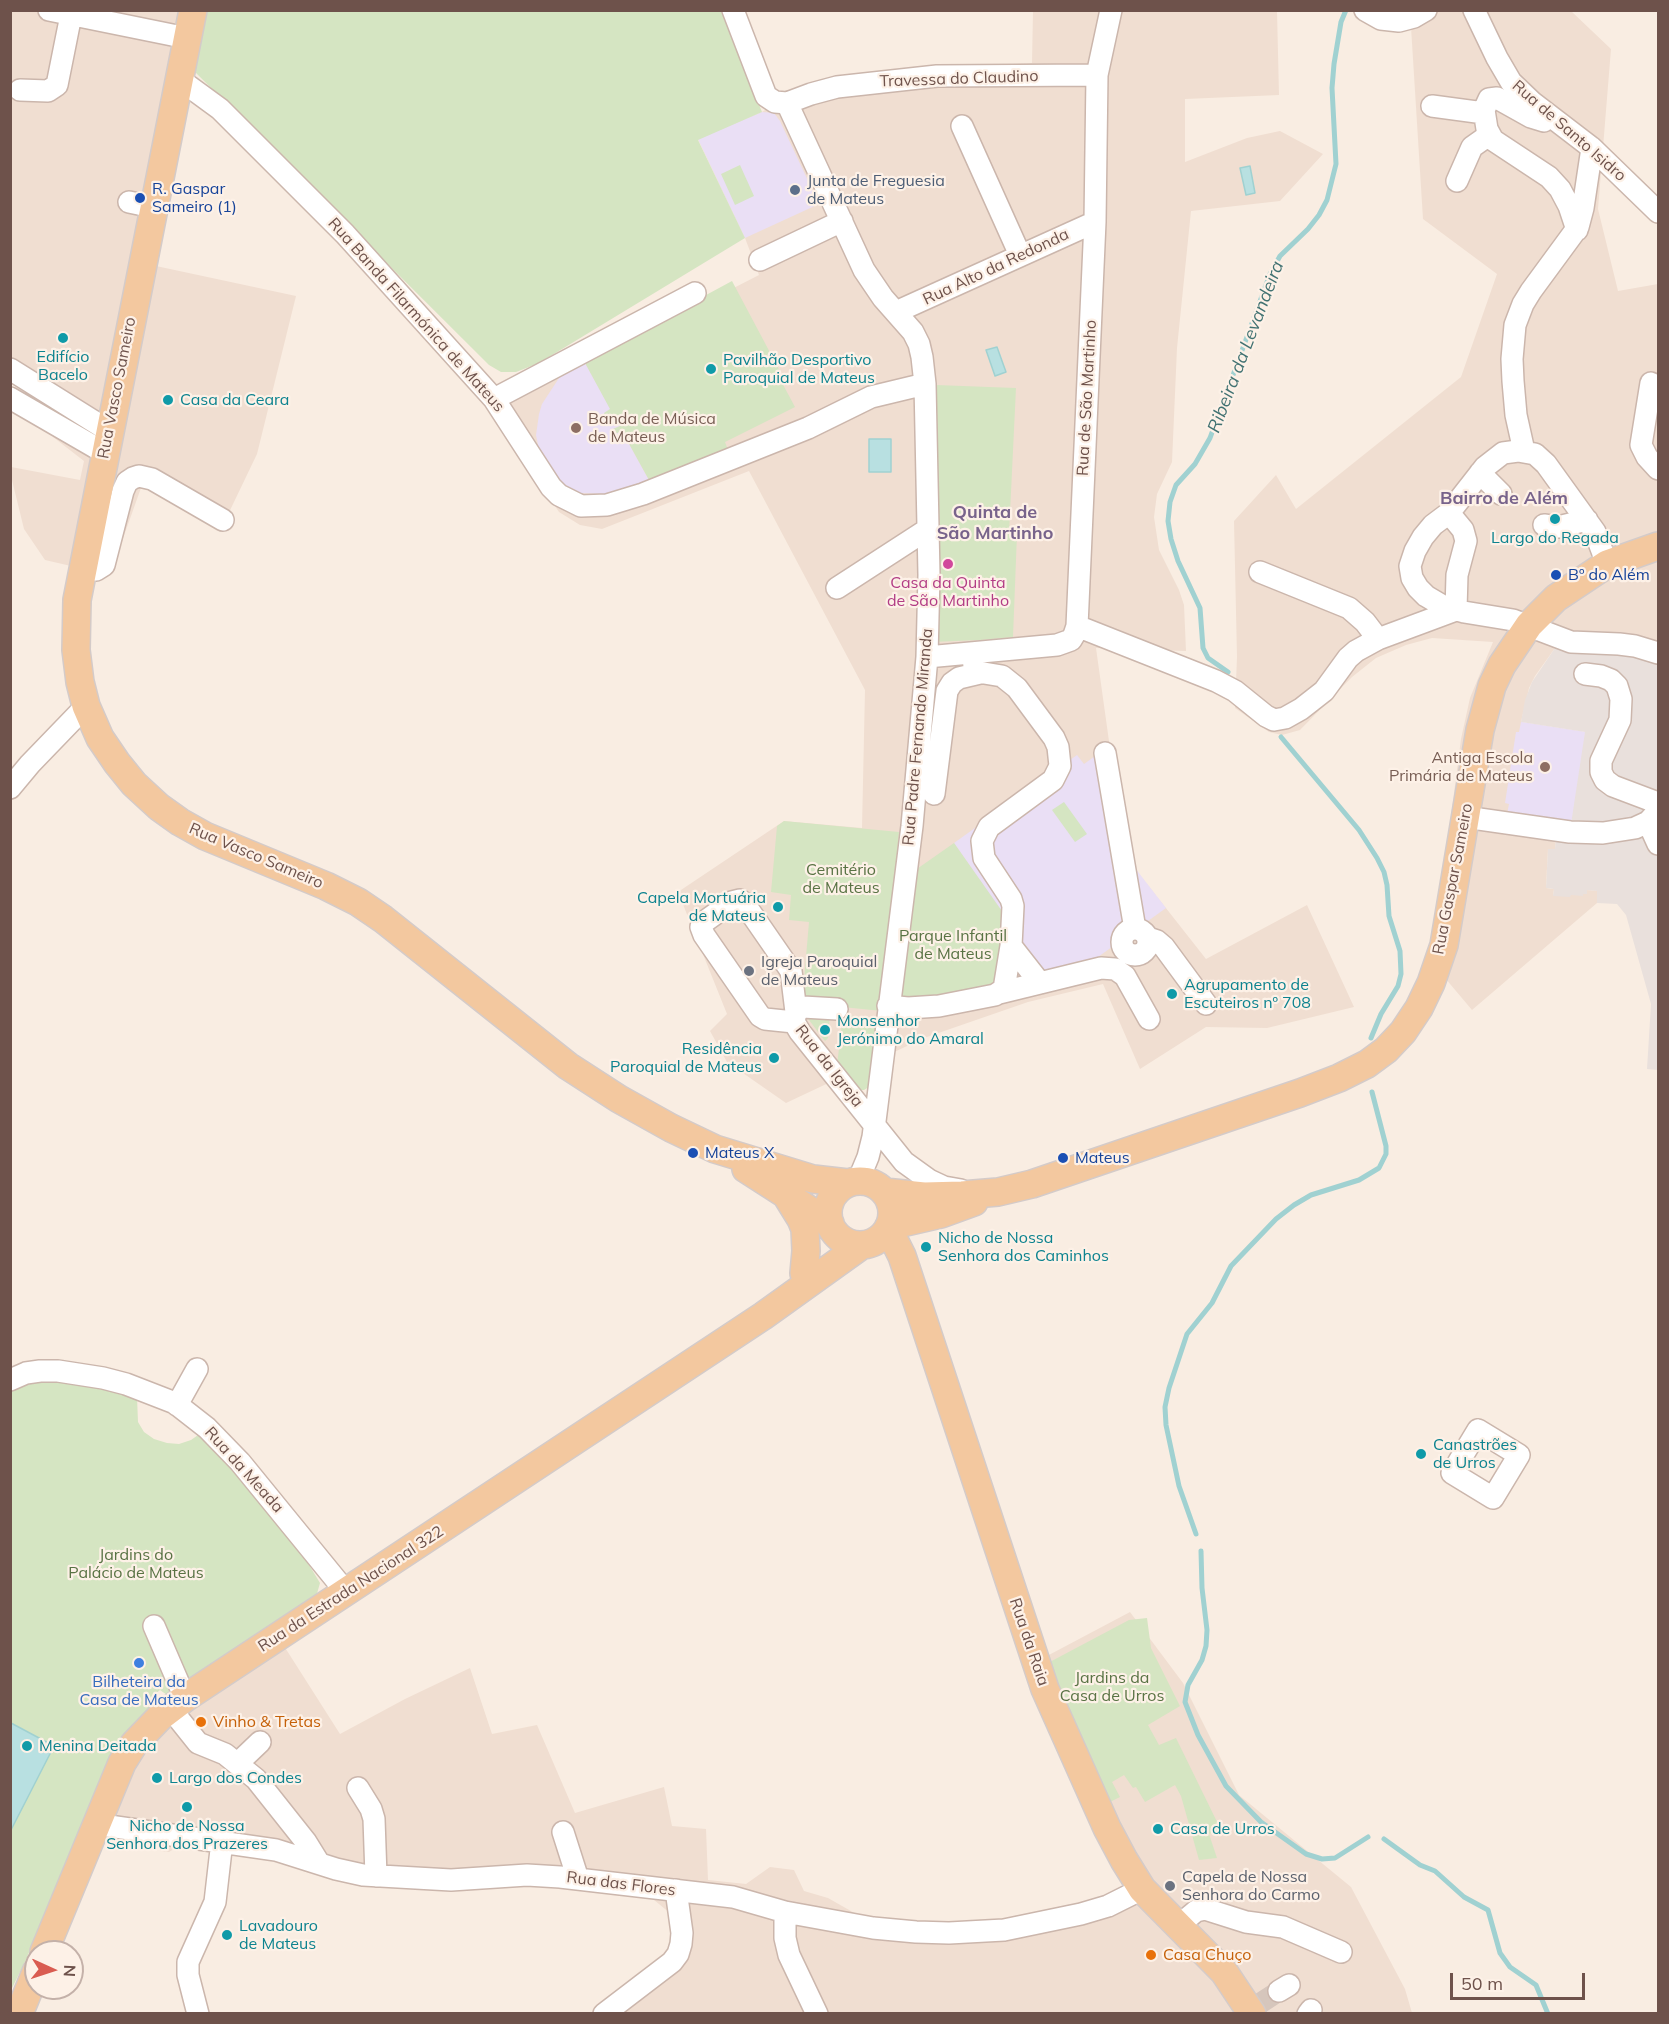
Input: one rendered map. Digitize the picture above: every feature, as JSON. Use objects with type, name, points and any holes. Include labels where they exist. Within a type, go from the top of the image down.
[{"type":"main road","name":"Rua Vasco Sameiro","points":[[193,10],[179,80],[141,205],[107,442],[76,600],[76,650],[80,682],[86,706],[100,738],[134,784],[159,807],[180,822],[205,836],[326,886],[358,902],[383,919],[568,1066],[619,1099],[715,1149]]},
{"type":"main road","name":"Rua Gaspar Sameiro","points":[[998,1192],[1046,1180],[1300,1093],[1348,1074],[1386,1050],[1414,1016],[1431,983],[1444,945],[1484,709],[1502,665],[1529,625],[1556,598],[1608,564],[1659,546]]},
{"type":"main road","points":[[715,1149],[813,1179],[924,1196],[998,1192]]},
{"type":"main road","points":[[715,1149],[786,1195],[851,1244],[998,1192]]},
{"type":"main road","points":[[763,1316],[804,1273],[832,1228],[829,1204],[833,1196],[867,1186]]},
{"type":"main road","points":[[763,1316],[877,1236],[892,1220],[892,1209],[867,1186]]},
{"type":"main road","points":[[786,1195],[805,1229],[804,1273]]},
{"type":"main road","points":[[905,1268],[917,1237],[941,1214]]},
{"type":"main road","points":[[877,1236],[899,1249],[914,1294]]},
{"type":"main road","points":[[877,1236],[914,1294]]},
{"type":"main road","name":"Rua da Raia","points":[[914,1294],[1045,1689],[1112,1838],[1143,1889],[1224,1972],[1253,2010]]},
{"type":"main road","name":"Rua da Estrada Nacional 322","points":[[49,1940],[113,1782],[131,1748],[150,1726],[178,1703],[763,1316]]},
{"type":"street","points":[[50,10],[187,39]]},
{"type":"street","points":[[733,10],[766,96],[775,102],[787,104]]},
{"type":"street","name":"Rua de São Martinho","points":[[1077,626],[1095,222],[1097,75],[1111,10]]},
{"type":"street","points":[[1365,10],[1381,19],[1399,21],[1414,17],[1426,10]]},
{"type":"street","name":"Rua de Santo Isidro","points":[[1474,10],[1506,74],[1525,96],[1592,148],[1659,212]]},
{"type":"street","points":[[20,90],[48,91],[57,86],[71,15]]},
{"type":"street","name":"Travessa do Claudino","points":[[787,104],[837,87],[937,76],[1097,75]]},
{"type":"street","name":"Rua Banda Filarmónica de Mateus","points":[[179,80],[220,109],[345,234],[494,399],[551,486],[570,501],[581,506],[593,507],[643,494],[789,436],[871,397],[925,384]]},
{"type":"street","points":[[1559,123],[1536,120],[1497,98],[1486,102],[1484,113],[1489,135],[1498,144],[1553,181],[1566,199],[1577,230]]},
{"type":"street","name":"Rua Padre Fernando Miranda","points":[[787,104],[873,284],[906,322],[919,344],[925,384],[928,529],[927,657],[912,826],[867,1186]]},
{"type":"street","points":[[1432,106],[1484,113]]},
{"type":"street","points":[[962,126],[1020,255]]},
{"type":"street","points":[[1457,180],[1472,147],[1489,135]]},
{"type":"street","points":[[1524,451],[1516,416],[1513,381],[1515,326],[1523,304],[1531,291],[1577,230],[1583,208],[1592,148]]},
{"type":"street","points":[[760,260],[842,220]]},
{"type":"street","name":"Rua Alto da Redonda","points":[[896,312],[1095,222]]},
{"type":"street","points":[[494,399],[695,293]]},
{"type":"street","points":[[10,369],[107,442]]},
{"type":"street","points":[[1651,383],[1641,445],[1647,457],[1659,469]]},
{"type":"street","points":[[10,398],[107,442]]},
{"type":"street","points":[[1608,564],[1599,539],[1546,464],[1535,454],[1524,451],[1503,453],[1480,473],[1449,513],[1433,525],[1419,543],[1412,559],[1410,572],[1414,583],[1426,596],[1443,606],[1506,618],[1571,642],[1619,644],[1659,653]]},
{"type":"street","points":[[1480,473],[1501,494]]},
{"type":"street","points":[[82,568],[96,570],[104,565],[123,491],[127,482],[132,478],[139,476],[152,479],[223,520]]},
{"type":"street","points":[[1449,513],[1463,530],[1466,541],[1457,576],[1456,610]]},
{"type":"street","points":[[1544,525],[1558,527],[1587,520]]},
{"type":"street","points":[[837,588],[928,529]]},
{"type":"street","points":[[1260,572],[1349,608],[1365,622],[1378,639]]},
{"type":"street","points":[[934,794],[947,691],[952,683],[976,663],[1071,640],[1077,626],[1216,681],[1235,691],[1274,720],[1285,718],[1312,701],[1332,681],[1348,658],[1356,651],[1378,639],[1456,610]]},
{"type":"street","points":[[927,657],[976,663],[1002,676],[1017,688],[1054,738],[1060,756],[1060,766],[1053,780],[989,827],[982,841],[984,858],[1011,899],[1013,906],[1006,983],[1004,989],[999,993]]},
{"type":"street","points":[[1585,674],[1611,680],[1617,686],[1621,699],[1620,720],[1601,761],[1601,772],[1605,780],[1614,786],[1659,803]]},
{"type":"street","points":[[10,788],[86,706]]},
{"type":"street","points":[[1105,753],[1142,934]]},
{"type":"street","points":[[1466,817],[1586,833],[1635,828],[1653,817],[1659,844]]},
{"type":"street","points":[[740,900],[744,903],[790,971],[795,1017],[765,1019],[760,1016],[704,935],[701,927],[704,922],[732,902],[740,900]]},
{"type":"street","points":[[1149,1019],[1125,976],[1121,960],[1124,948],[1122,940],[1127,932],[1142,934],[1164,947],[1206,1004]]},
{"type":"street","points":[[1011,946],[1040,983]]},
{"type":"street","points":[[888,1006],[908,1008],[939,1006],[1101,968],[1121,960]]},
{"type":"street","name":"Rua da Igreja","points":[[837,1009],[803,1007],[795,1017],[800,1032],[904,1162],[929,1180],[953,1189],[998,1192]]},
{"type":"street","points":[[177,1405],[197,1369]]},
{"type":"street","name":"Rua da Meada","points":[[10,1380],[26,1373],[58,1371],[103,1378],[136,1387],[177,1405],[207,1428],[240,1462],[346,1592]]},
{"type":"street","points":[[154,1626],[178,1703],[195,1741],[225,1754],[260,1784],[309,1845],[319,1863]]},
{"type":"street","points":[[237,1763],[260,1742]]},
{"type":"street","points":[[358,1788],[373,1812],[376,1876]]},
{"type":"street","name":"Rua das Flores","points":[[95,1824],[222,1841],[290,1853],[349,1872],[376,1876],[451,1880],[526,1875],[676,1890],[745,1899],[784,1912],[873,1928],[916,1932],[1004,1930],[1108,1906],[1143,1889]]},
{"type":"street","points":[[563,1832],[578,1880]]},
{"type":"street","points":[[198,2013],[188,1975],[188,1962],[215,1902],[222,1841]]},
{"type":"street","points":[[604,2013],[672,1962],[678,1954],[682,1933],[676,1890]]},
{"type":"street","points":[[1178,1926],[1196,1911],[1205,1909],[1246,1922],[1283,1927],[1341,1952]]},
{"type":"street","points":[[784,1912],[785,1938],[789,1955],[817,2013]]},
{"type":"shaded area","points":[[11,11],[207,11],[156,266],[296,296],[257,454],[222,527],[142,485],[110,575],[45,560],[24,529],[11,476],[11,467],[80,480],[84,461],[53,437],[64,414],[11,383]]},
{"type":"shaded area","points":[[1033,11],[1277,11],[1279,95],[1185,99],[1185,162],[1247,138],[1280,131],[1323,154],[1280,201],[1191,211],[1177,348],[1172,462],[1157,494],[1154,517],[1159,550],[1184,605],[1186,651],[1096,648],[1125,856],[1206,959],[1307,905],[1354,1007],[1267,1028],[1206,1027],[1140,1069],[1103,984],[1028,1002],[924,1038],[786,1103],[727,1062],[710,1031],[727,1014],[678,892],[784,821],[862,828],[865,690],[749,471],[602,529],[580,525],[559,512],[492,412],[759,275],[745,238],[698,139],[762,112],[792,92],[913,69],[1032,63]]},
{"type":"shaded area","points":[[1410,11],[1571,11],[1611,49],[1598,209],[1618,291],[1658,284],[1658,660],[1555,648],[1529,688],[1521,722],[1585,732],[1557,822],[1555,849],[1548,849],[1546,888],[1554,889],[1553,896],[1583,893],[1587,890],[1598,891],[1597,903],[1472,1010],[1429,959],[1440,900],[1461,739],[1470,698],[1493,642],[1432,638],[1406,645],[1376,658],[1352,677],[1300,730],[1282,735],[1269,732],[1235,708],[1237,657],[1234,521],[1276,475],[1296,509],[1461,377],[1497,274],[1423,219]]},
{"type":"shaded area","points":[[762,112],[774,113],[780,121],[819,204],[745,238],[698,139]]},
{"type":"shaded area","name":"Banda de Música de Mateus","points":[[584,361],[611,410],[604,414],[607,419],[620,415],[623,421],[620,426],[613,429],[622,431],[649,480],[606,494],[580,493],[556,479],[540,455],[536,435],[542,404],[559,378]]},
{"type":"shaded area","points":[[1555,648],[1569,650],[1607,648],[1658,660],[1658,1070],[1647,1069],[1651,1004],[1626,915],[1617,904],[1597,903],[1597,891],[1587,890],[1587,894],[1583,896],[1553,896],[1554,889],[1546,888],[1548,849],[1555,849],[1557,822],[1585,732],[1521,722],[1525,700],[1532,682]]},
{"type":"shaded area","name":"Antiga Escola Primária de Mateus","points":[[1521,722],[1585,732],[1571,824],[1507,814],[1509,804],[1505,803],[1516,732],[1519,732]]},
{"type":"shaded area","points":[[1109,746],[1125,855],[1166,908],[1055,988],[954,843],[1077,755],[1084,764]]},
{"type":"shaded area","points":[[1130,1612],[1183,1683],[1239,1795],[1351,1887],[1405,1989],[1412,2013],[599,2013],[673,1953],[670,1913],[654,1900],[646,1897],[290,1857],[177,1847],[169,1852],[160,1851],[157,1842],[117,1836],[97,1848],[117,1795],[157,1733],[284,1646],[340,1734],[470,1668],[492,1734],[537,1725],[575,1813],[664,1787],[672,1826],[706,1829],[708,1880],[746,1884],[770,1867],[794,1870],[804,1891],[828,1898],[865,1919],[956,1929],[1086,1907],[1122,1890],[1123,1882],[1030,1665]]},
{"type":"green space","points":[[207,11],[721,11],[762,112],[698,140],[745,238],[539,363],[516,372],[501,372],[489,365],[195,72]]},
{"type":"green space","points":[[740,165],[754,196],[735,205],[721,174]]},
{"type":"green space","points":[[732,281],[783,377],[780,379],[795,407],[725,442],[728,450],[649,480],[622,431],[615,434],[613,429],[620,426],[623,421],[620,415],[607,419],[604,413],[610,409],[584,361]]},
{"type":"green space","points":[[936,385],[1016,388],[1009,534],[1017,534],[1013,637],[932,642]]},
{"type":"green space","points":[[1064,802],[1087,834],[1075,842],[1052,810]]},
{"type":"green space","name":"Cemitério de Mateus","points":[[784,821],[899,832],[882,1011],[802,1003],[809,922],[789,920],[791,895],[771,892],[777,826]]},
{"type":"green space","name":"Parque Infantil de Mateus","points":[[954,843],[1004,914],[996,986],[912,1005],[900,996],[914,871]]},
{"type":"green space","points":[[830,1014],[828,1038],[825,1041],[808,1016]]},
{"type":"green space","points":[[843,1015],[879,1018],[869,1087],[864,1090],[858,1090],[837,1065]]},
{"type":"green space","name":"Jardins do Palácio de Mateus","points":[[46,1380],[69,1380],[137,1397],[138,1422],[144,1432],[154,1439],[179,1444],[201,1433],[259,1497],[297,1545],[320,1583],[316,1597],[261,1631],[167,1695],[160,1690],[148,1700],[150,1709],[97,1790],[34,1940],[24,1940],[24,1964],[11,1990],[11,1389]]},
{"type":"green space","name":"Jardins da Casa de Urros","points":[[1147,1618],[1151,1648],[1180,1706],[1148,1725],[1159,1745],[1176,1738],[1221,1830],[1209,1834],[1217,1858],[1199,1860],[1181,1796],[1175,1785],[1145,1802],[1136,1787],[1133,1788],[1124,1775],[1112,1782],[1120,1797],[1110,1802],[1063,1710],[1046,1664],[1129,1620]]},
{"type":"water","points":[[1250,166],[1255,193],[1246,195],[1240,168]]},
{"type":"water","points":[[997,347],[1006,372],[995,376],[986,350]]},
{"type":"water","points":[[869,439],[891,439],[891,472],[869,472]]},
{"type":"water","points":[[11,1723],[54,1746],[11,1830]]},
{"type":"waterway","name":"Ribeira da Levandeira","points":[[1228,672],[1208,658],[1203,648],[1200,608],[1178,561],[1171,539],[1168,521],[1170,502],[1176,485],[1195,464],[1210,438],[1270,274],[1280,256],[1308,229],[1327,200],[1336,164],[1332,88],[1334,64],[1341,22],[1346,10]]},
{"type":"waterway","name":"Ribeira da Levandeira","points":[[1281,737],[1359,830],[1384,872],[1389,916],[1400,951],[1401,974],[1398,986],[1381,1014],[1371,1038]]},
{"type":"waterway","name":"Ribeira da Levandeira","points":[[1196,1534],[1179,1486],[1166,1425],[1165,1407],[1187,1334],[1212,1303],[1231,1266],[1276,1219],[1311,1195],[1359,1180],[1379,1168],[1386,1154],[1386,1146],[1372,1092]]},
{"type":"waterway","name":"Ribeira da Levandeira","points":[[1201,1551],[1202,1588],[1207,1630],[1206,1646],[1202,1660],[1188,1685],[1185,1702],[1198,1735],[1226,1786],[1261,1822],[1306,1854],[1322,1859],[1335,1858],[1368,1837]]},
{"type":"waterway","name":"Ribeira da Levandeira","points":[[1384,1839],[1420,1865],[1435,1871],[1464,1897],[1488,1910],[1500,1953],[1510,1967],[1536,1985],[1548,2014]]},
{"type":"tunnel","points":[[1256,2006],[1279,1991]]},
{"type":"place","name":"Junta de Freguesia de Mateus","points":[[795,190]]},
{"type":"place","name":"R. Gaspar Sameiro (1)","points":[[140,198]]},
{"type":"place","name":"Edifício Bacelo","points":[[63,338]]},
{"type":"place","name":"Pavilhão Desportivo Paroquial de Mateus","points":[[711,369]]},
{"type":"place","name":"Casa da Ceara","points":[[168,400]]},
{"type":"place","name":"Banda de Música de Mateus","points":[[576,428]]},
{"type":"place","name":"Largo do Regada","points":[[1555,519]]},
{"type":"place","name":"Casa da Quinta de São Martinho","points":[[948,564]]},
{"type":"place","name":"Bº do Além","points":[[1556,575]]},
{"type":"place","name":"Antiga Escola Primária de Mateus","points":[[1545,767]]},
{"type":"place","name":"Capela Mortuária de Mateus","points":[[778,907]]},
{"type":"place","name":"Igreja Paroquial de Mateus","points":[[749,971]]},
{"type":"place","name":"Agrupamento de Escuteiros nº 708","points":[[1172,994]]},
{"type":"place","name":"Monsenhor Jerónimo do Amaral","points":[[825,1030]]},
{"type":"place","name":"Residência Paroquial de Mateus","points":[[774,1058]]},
{"type":"place","name":"Mateus X","points":[[693,1153]]},
{"type":"place","name":"Mateus","points":[[1063,1158]]},
{"type":"place","name":"Nicho de Nossa Senhora dos Caminhos","points":[[926,1247]]},
{"type":"place","name":"Canastrões de Urros","points":[[1421,1454]]},
{"type":"place","name":"Bilheteira da Casa de Mateus","points":[[139,1663]]},
{"type":"place","name":"Vinho & Tretas","points":[[201,1722]]},
{"type":"place","name":"Menina Deitada","points":[[27,1746]]},
{"type":"place","name":"Largo dos Condes","points":[[157,1778]]},
{"type":"place","name":"Nicho de Nossa Senhora dos Prazeres","points":[[187,1807]]},
{"type":"place","name":"Casa de Urros","points":[[1158,1829]]},
{"type":"place","name":"Capela de Nossa Senhora do Carmo","points":[[1170,1886]]},
{"type":"place","name":"Lavadouro de Mateus","points":[[227,1935]]},
{"type":"place","name":"Casa Chuço","points":[[1151,1955]]},
{"type":"district","name":"Bairro de Além","points":[[1504,499]]},
{"type":"district","name":"Quinta de São Martinho","points":[[995,523]]}]
